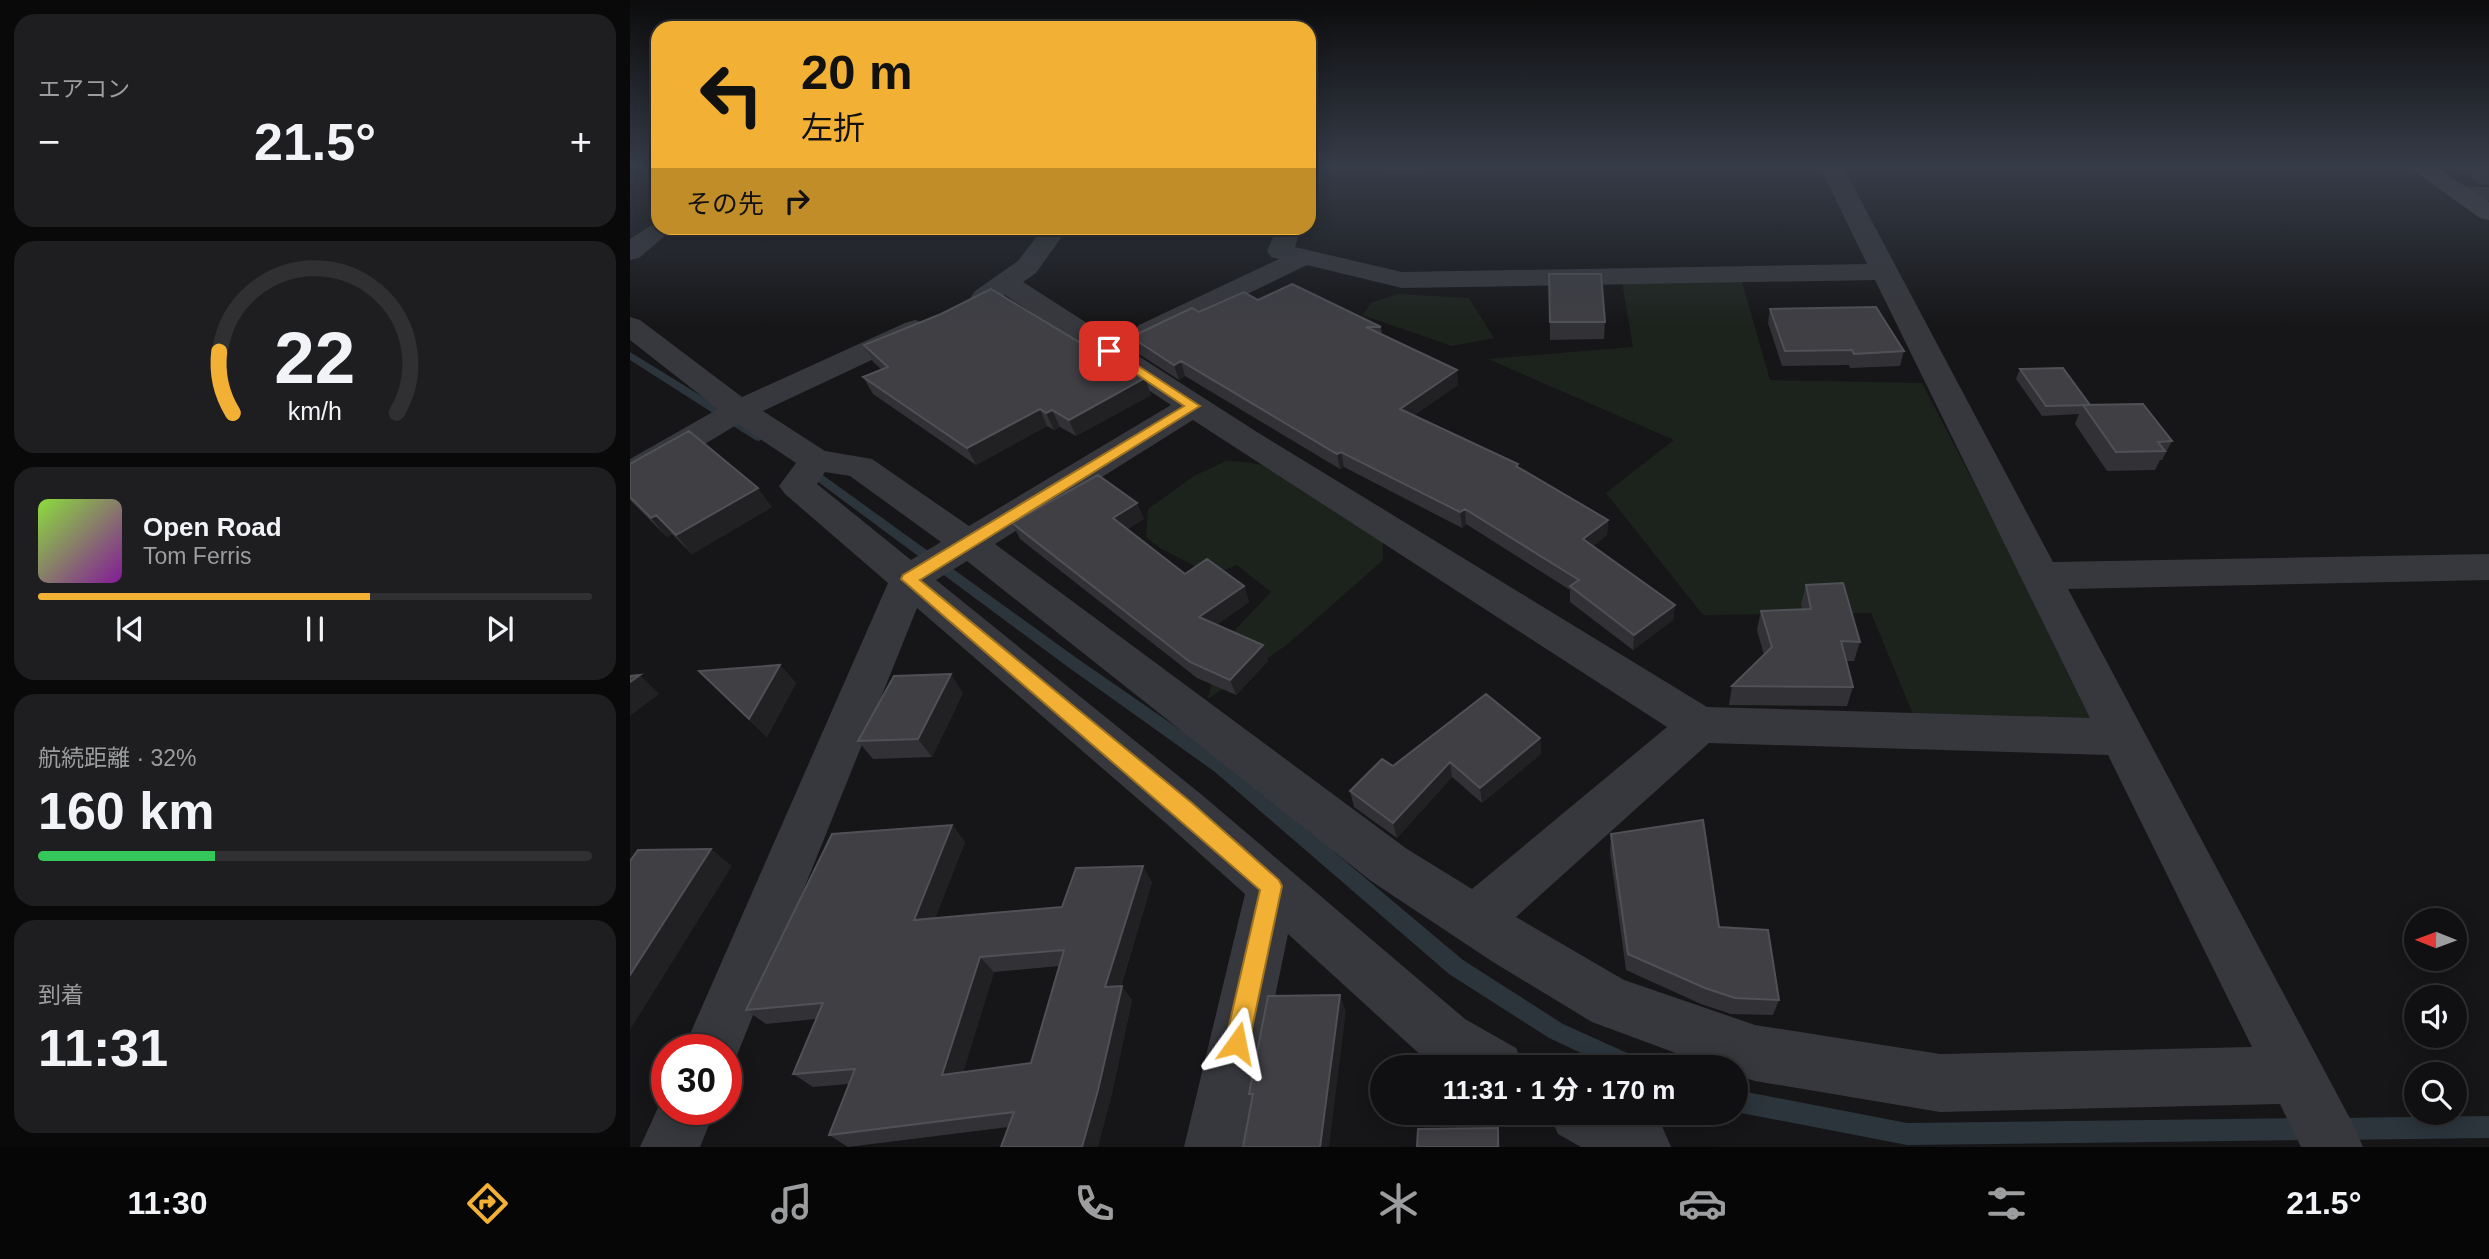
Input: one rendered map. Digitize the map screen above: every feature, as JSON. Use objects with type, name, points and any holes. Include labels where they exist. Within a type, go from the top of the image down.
[{"type":"street","points":[[1858,219],[2333,1147]]},
{"type":"street","points":[[630,252],[652,235]]},
{"type":"street","points":[[630,474],[739,411],[947,316],[1007,284],[1027,267],[1051,235]]},
{"type":"street","points":[[1286,235],[1280,251],[1402,280],[1885,272]]},
{"type":"street","points":[[1109,351],[1304,257]]},
{"type":"street","points":[[1007,284],[1194,406],[1700,725],[2123,737]]},
{"type":"street","points":[[630,326],[739,411],[816,460],[860,467],[968,543],[1389,865],[1611,1003],[1755,1053],[1940,1083],[2296,1075]]},
{"type":"street","points":[[718,1034],[909,579],[1194,406]]},
{"type":"street","points":[[816,460],[797,486],[1174,801],[1445,1039],[1473,1055]]},
{"type":"street","points":[[2042,576],[2489,567]]},
{"type":"street","points":[[1474,920],[1700,725]]},
{"type":"street","points":[[1214,1147],[1272,886]]},
{"type":"street","points":[[670,1147],[680,1125]]},
{"type":"street","points":[[1601,1125],[1641,1147]]},
{"type":"shaded area","points":[[1740,275],[1770,380],[1922,383],[2106,737],[1920,731],[1871,613],[1703,615],[1606,493],[1674,440],[1488,359],[1633,347],[1621,276]]},
{"type":"shaded area","points":[[1398,294],[1469,298],[1494,338],[1452,346],[1362,315],[1371,303]]},
{"type":"shaded area","points":[[1226,461],[1249,463],[1290,473],[1344,501],[1382,525],[1383,560],[1288,644],[1208,699],[1219,647],[1271,592],[1237,565],[1212,575],[1160,548],[1146,537],[1148,509],[1194,476]]},
{"type":"building","points":[[1549,274],[1601,274],[1605,322],[1550,322]]},
{"type":"building","points":[[1292,284],[1381,327],[1366,327],[1457,370],[1400,409],[1518,464],[1516,466],[1608,520],[1583,539],[1675,605],[1634,635],[1570,586],[1579,580],[1465,509],[1460,512],[1341,452],[1337,454],[1181,361],[1174,365],[1131,337],[1192,308],[1199,312],[1244,292],[1258,300]]},
{"type":"building","points":[[991,289],[1094,351],[1099,348],[1145,378],[1069,420],[1052,410],[1046,413],[1040,409],[967,448],[863,377],[888,367],[864,345],[941,314]]},
{"type":"building","points":[[1876,307],[1904,351],[1854,354],[1852,350],[1785,351],[1770,309]]},
{"type":"building","points":[[2063,368],[2090,405],[2046,406],[2020,369]]},
{"type":"building","points":[[2143,404],[2172,441],[2158,442],[2165,451],[2116,452],[2083,405]]},
{"type":"building","points":[[689,431],[758,488],[676,535],[656,515],[651,518],[630,497],[630,464]]},
{"type":"building","points":[[1098,475],[1137,503],[1113,518],[1185,574],[1207,559],[1244,586],[1199,617],[1263,645],[1230,680],[1190,662],[1012,523]]},
{"type":"building","points":[[1843,583],[1860,642],[1841,641],[1853,687],[1732,686],[1772,647],[1761,611],[1811,609],[1806,585]]},
{"type":"building","points":[[780,665],[749,719],[699,671]]},
{"type":"building","points":[[951,674],[918,739],[858,741],[894,676]]},
{"type":"building","points":[[1486,694],[1540,738],[1480,788],[1450,762],[1393,823],[1350,791],[1382,759],[1393,766]]},
{"type":"building","points":[[1703,820],[1719,927],[1768,930],[1779,1000],[1735,998],[1705,988],[1628,954],[1611,834]]},
{"type":"building","points":[[952,825],[914,920],[1062,907],[1076,868],[1143,866],[1105,987],[1122,986],[1082,1147],[1001,1147],[1014,1112],[829,1135],[855,1069],[793,1074],[823,1003],[746,1010],[832,834]],"holes":[[[1064,950],[1031,1063],[942,1075],[980,957]]]},
{"type":"building","points":[[711,849],[630,975],[630,861],[638,850]]},
{"type":"building","points":[[1340,995],[1320,1147],[1243,1147],[1253,1094],[1249,1094],[1268,996]]},
{"type":"building","points":[[1498,1128],[1498,1147],[1417,1147],[1418,1129]]},
{"type":"waterway","points":[[630,355],[759,437]]},
{"type":"waterway","points":[[806,467],[1073,663],[1221,767],[1456,967],[1556,1031],[1609,1055]]},
{"type":"waterway","points":[[1748,1103],[1907,1134],[2309,1129]]},
{"type":"waterway","points":[[2336,1129],[2489,1127]]},
{"type":"route","points":[[1109,351],[1194,406],[909,579],[1272,886],[1237,1043]]}]
